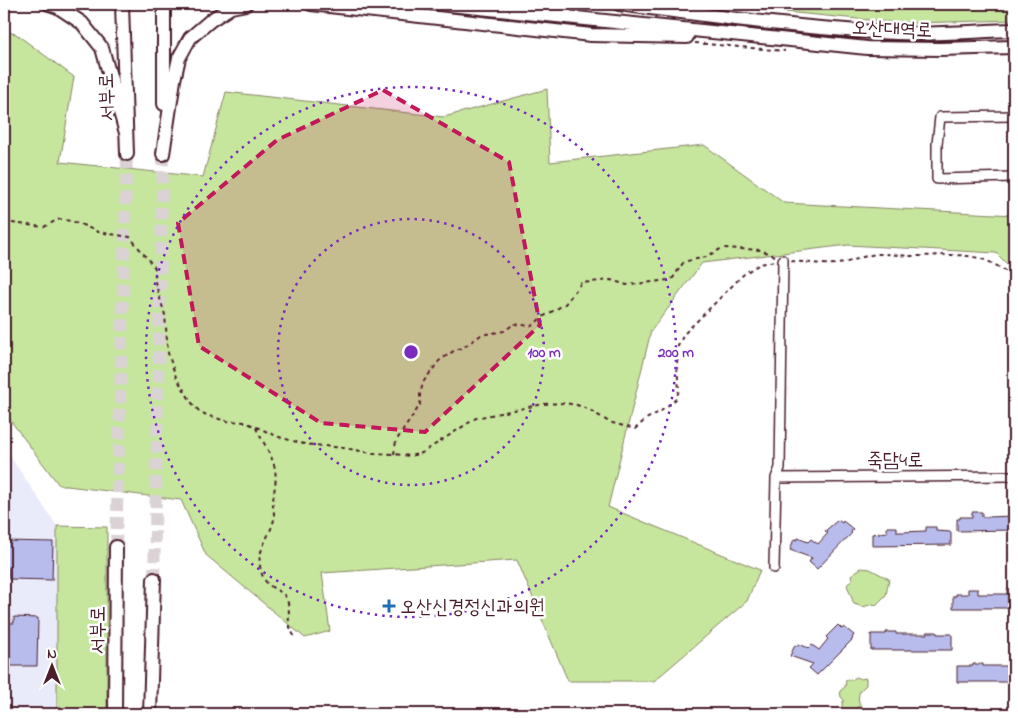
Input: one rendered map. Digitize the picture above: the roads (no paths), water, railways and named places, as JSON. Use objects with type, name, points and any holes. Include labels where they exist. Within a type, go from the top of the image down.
[{"type":"main road","points":[[49,4],[58,7],[82,23],[102,48],[126,133]]},
{"type":"main road","name":"서부로","points":[[122,4],[126,154]]},
{"type":"main road","points":[[164,4],[163,154],[179,58],[190,38],[211,20],[231,7],[246,4]]},
{"type":"main road","points":[[311,4],[591,35],[756,37]]},
{"type":"main road","name":"오산대역로","points":[[440,4],[565,10],[756,37],[892,49],[1014,47]]},
{"type":"main road","name":"오산대역로","points":[[619,4],[729,19],[840,30],[898,33],[1014,30]]},
{"type":"main road","name":"서부로","points":[[115,714],[116,547]]},
{"type":"main road","points":[[150,714],[154,579]]},
{"type":"street","points":[[1014,116],[940,117],[936,144],[937,180],[1014,177]]},
{"type":"street","points":[[774,568],[776,478],[780,468],[783,260]]},
{"type":"street","name":"죽담4로","points":[[776,478],[1014,476]]},
{"type":"tunnel","points":[[116,547],[127,154]]},
{"type":"tunnel","points":[[154,579],[163,154]]},
{"type":"place","name":"오산신경정신과의원","points":[[389,606]]}]
